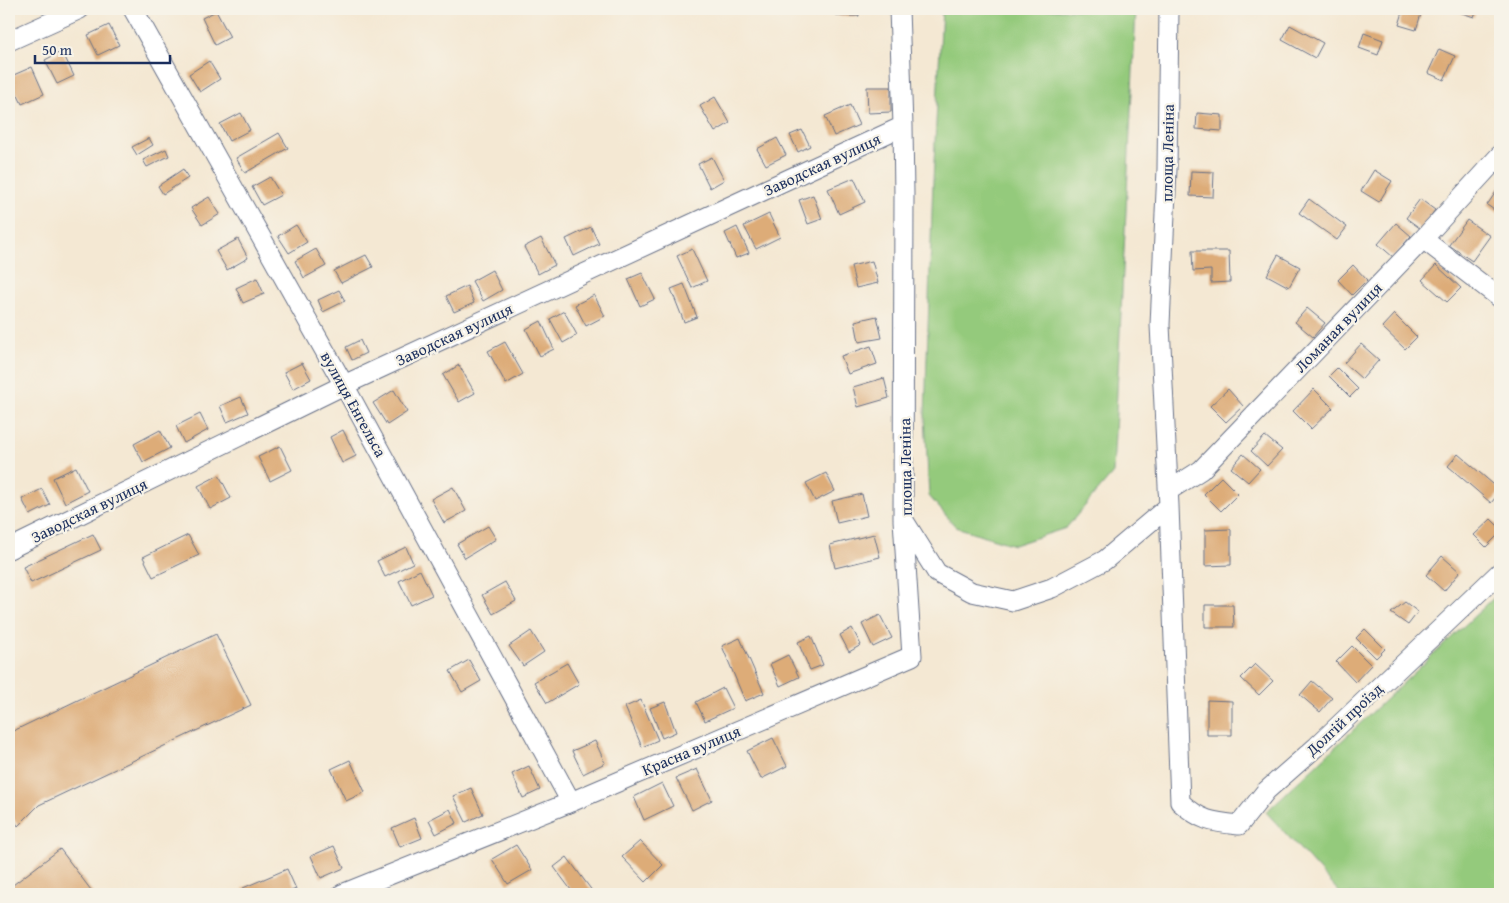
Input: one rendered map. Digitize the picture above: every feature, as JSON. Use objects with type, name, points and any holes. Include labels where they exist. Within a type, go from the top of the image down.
[{"type":"street","points":[[9,41],[80,9]]},
{"type":"street","name":"вулиця Енгельса","points":[[133,9],[344,385],[571,802]]},
{"type":"street","name":"площа Леніна","points":[[899,9],[903,126],[903,519],[938,573],[972,592],[1013,600],[1052,588],[1105,560],[1169,499],[1160,325],[1167,169],[1169,9]]},
{"type":"street","name":"Заводская вулиця","points":[[9,549],[344,385],[903,126]]},
{"type":"street","name":"Ломаная вулиця","points":[[1169,499],[1200,470],[1423,239],[1500,155]]},
{"type":"street","points":[[1423,239],[1500,298]]},
{"type":"street","name":"Долгій проїзд","points":[[1169,499],[1180,802],[1194,814],[1212,822],[1239,825],[1266,792],[1500,572]]},
{"type":"street","name":"Красна вулиця","points":[[342,894],[571,802],[912,656],[903,519]]},
{"type":"green space","points":[[942,9],[1136,10],[1113,473],[1066,528],[1014,545],[956,527],[929,496],[925,416],[933,181]]},
{"type":"green space","points":[[1500,592],[1500,894],[1341,894],[1266,812]]},
{"type":"building","points":[[837,9],[858,9],[859,16],[837,16]]},
{"type":"building","points":[[1404,9],[1421,14],[1416,30],[1399,25]]},
{"type":"building","points":[[1454,9],[1477,9],[1474,17]]},
{"type":"building","points":[[216,11],[230,37],[215,45],[202,18]]},
{"type":"building","points":[[109,25],[119,45],[98,55],[88,35]]},
{"type":"building","points":[[1290,25],[1323,43],[1315,58],[1282,40]]},
{"type":"building","points":[[1364,33],[1383,40],[1378,55],[1359,48]]},
{"type":"building","points":[[1439,49],[1455,56],[1444,80],[1428,73]]},
{"type":"building","points":[[62,51],[74,76],[57,84],[45,60]]},
{"type":"building","points":[[209,61],[220,79],[200,92],[189,74]]},
{"type":"building","points":[[32,67],[44,94],[22,104],[9,77]]},
{"type":"building","points":[[867,87],[891,87],[891,112],[868,113]]},
{"type":"building","points":[[715,97],[730,123],[715,132],[700,106]]},
{"type":"building","points":[[850,105],[859,125],[834,136],[825,116]]},
{"type":"building","points":[[241,113],[250,130],[229,141],[220,124]]},
{"type":"building","points":[[1197,113],[1222,115],[1222,131],[1196,129]]},
{"type":"building","points":[[802,130],[810,146],[798,152],[790,135]]},
{"type":"building","points":[[279,133],[288,148],[245,173],[236,158]]},
{"type":"building","points":[[149,138],[153,145],[137,155],[132,147]]},
{"type":"building","points":[[777,138],[786,155],[766,165],[757,149]]},
{"type":"building","points":[[166,149],[169,156],[147,167],[143,160]]},
{"type":"building","points":[[712,157],[724,180],[710,188],[698,164]]},
{"type":"building","points":[[183,169],[188,178],[163,194],[158,186]]},
{"type":"building","points":[[1374,170],[1392,181],[1379,202],[1361,191]]},
{"type":"building","points":[[1191,171],[1214,172],[1213,197],[1190,196]]},
{"type":"building","points":[[270,177],[281,195],[262,205],[252,187]]},
{"type":"building","points":[[854,178],[865,202],[839,214],[828,189]]},
{"type":"building","points":[[1500,186],[1500,214],[1487,205]]},
{"type":"building","points":[[813,195],[822,219],[808,224],[799,200]]},
{"type":"building","points":[[209,197],[220,214],[202,225],[191,208]]},
{"type":"building","points":[[1309,199],[1347,227],[1337,240],[1299,213]]},
{"type":"building","points":[[1420,199],[1435,210],[1421,229],[1406,218]]},
{"type":"building","points":[[769,214],[780,237],[756,249],[744,226]]},
{"type":"building","points":[[1467,220],[1490,236],[1472,261],[1449,245]]},
{"type":"building","points":[[1396,223],[1411,236],[1393,257],[1378,244]]},
{"type":"building","points":[[296,225],[307,242],[289,253],[278,236]]},
{"type":"building","points":[[591,227],[599,244],[574,256],[566,239]]},
{"type":"building","points":[[737,227],[749,253],[736,258],[725,233]]},
{"type":"building","points":[[541,238],[555,265],[538,274],[524,247]]},
{"type":"building","points":[[238,239],[248,258],[227,270],[216,251]]},
{"type":"building","points":[[316,249],[326,266],[304,278],[295,261]]},
{"type":"building","points":[[692,249],[707,281],[692,288],[677,256]]},
{"type":"building","points":[[1192,251],[1229,251],[1230,282],[1211,283],[1211,270],[1193,271]]},
{"type":"building","points":[[366,255],[373,267],[341,283],[334,271]]},
{"type":"building","points":[[1278,255],[1300,267],[1289,287],[1267,275]]},
{"type":"building","points":[[872,261],[878,283],[856,288],[851,266]]},
{"type":"building","points":[[1353,265],[1367,280],[1352,295],[1338,280]]},
{"type":"building","points":[[1436,265],[1461,288],[1447,302],[1422,280]]},
{"type":"building","points":[[492,270],[502,290],[483,301],[472,281]]},
{"type":"building","points":[[642,273],[655,299],[640,306],[628,279]]},
{"type":"building","points":[[257,278],[264,294],[243,303],[236,288]]},
{"type":"building","points":[[684,284],[697,317],[684,322],[671,289]]},
{"type":"building","points":[[467,286],[474,303],[454,312],[446,296]]},
{"type":"building","points":[[339,290],[345,301],[323,312],[318,300]]},
{"type":"building","points":[[594,295],[605,316],[586,326],[575,305]]},
{"type":"building","points":[[1307,308],[1325,323],[1313,337],[1295,322]]},
{"type":"building","points":[[564,311],[577,335],[563,343],[550,319]]},
{"type":"building","points":[[1394,314],[1417,337],[1405,349],[1382,327]]},
{"type":"building","points":[[877,316],[882,338],[859,342],[855,321]]},
{"type":"building","points":[[541,321],[554,349],[540,356],[526,329]]},
{"type":"building","points":[[360,340],[366,353],[352,360],[346,347]]},
{"type":"building","points":[[505,342],[523,374],[506,384],[488,351]]},
{"type":"building","points":[[1361,344],[1379,360],[1362,379],[1344,363]]},
{"type":"building","points":[[871,346],[877,364],[848,374],[841,356]]},
{"type":"building","points":[[302,363],[311,379],[293,389],[284,372]]},
{"type":"building","points":[[459,365],[475,393],[459,402],[443,375]]},
{"type":"building","points":[[1337,368],[1358,389],[1350,397],[1329,376]]},
{"type":"building","points":[[884,378],[889,398],[858,407],[853,387]]},
{"type":"building","points":[[1228,389],[1243,406],[1226,422],[1210,406]]},
{"type":"building","points":[[1314,389],[1333,408],[1311,429],[1293,411]]},
{"type":"building","points":[[394,390],[407,412],[387,425],[373,403]]},
{"type":"building","points":[[241,397],[248,413],[227,422],[220,406]]},
{"type":"building","points":[[200,414],[208,430],[184,443],[176,426]]},
{"type":"building","points":[[160,430],[170,448],[143,462],[134,444]]},
{"type":"building","points":[[343,430],[356,456],[342,463],[330,437]]},
{"type":"building","points":[[1265,436],[1282,450],[1267,466],[1251,451]]},
{"type":"building","points":[[280,446],[292,470],[270,481],[258,457]]},
{"type":"building","points":[[1243,454],[1260,469],[1248,482],[1231,468]]},
{"type":"building","points":[[1458,454],[1500,490],[1491,503],[1448,466]]},
{"type":"building","points":[[76,467],[88,491],[65,503],[53,478]]},
{"type":"building","points":[[826,473],[835,491],[815,501],[806,483]]},
{"type":"building","points":[[219,475],[231,498],[210,509],[198,486]]},
{"type":"building","points":[[1221,477],[1238,494],[1221,511],[1204,494]]},
{"type":"building","points":[[453,487],[466,511],[444,523],[431,499]]},
{"type":"building","points":[[42,489],[50,505],[30,515],[22,499]]},
{"type":"building","points":[[862,494],[867,516],[837,523],[832,501]]},
{"type":"building","points":[[1491,519],[1500,528],[1500,533],[1486,547],[1474,535]]},
{"type":"building","points":[[488,526],[496,539],[465,558],[457,544]]},
{"type":"building","points":[[1231,529],[1231,565],[1205,566],[1205,530]]},
{"type":"building","points":[[93,534],[101,550],[31,583],[23,567]]},
{"type":"building","points":[[874,534],[880,557],[835,568],[830,545]]},
{"type":"building","points":[[188,535],[199,555],[153,577],[143,557]]},
{"type":"building","points":[[406,547],[413,563],[385,577],[377,561]]},
{"type":"building","points":[[1442,556],[1460,572],[1444,591],[1426,575]]},
{"type":"building","points":[[420,570],[432,595],[411,605],[399,581]]},
{"type":"building","points":[[505,582],[516,601],[493,614],[482,595]]},
{"type":"building","points":[[1405,602],[1418,612],[1408,625],[1391,613]]},
{"type":"building","points":[[1205,605],[1233,605],[1234,627],[1205,627]]},
{"type":"building","points":[[880,615],[892,638],[873,647],[862,624]]},
{"type":"building","points":[[852,628],[861,645],[849,652],[840,635]]},
{"type":"building","points":[[1365,629],[1385,649],[1376,658],[1356,638]]},
{"type":"building","points":[[531,631],[544,652],[523,666],[509,646]]},
{"type":"building","points":[[216,634],[251,705],[39,805],[18,826],[13,818],[9,821],[9,733]]},
{"type":"building","points":[[811,636],[823,665],[810,670],[798,642]]},
{"type":"building","points":[[740,638],[764,693],[745,701],[722,646]]},
{"type":"building","points":[[1352,646],[1371,665],[1355,682],[1336,662]]},
{"type":"building","points":[[788,655],[799,677],[780,686],[770,664]]},
{"type":"building","points":[[469,660],[481,681],[462,692],[450,671]]},
{"type":"building","points":[[567,663],[579,684],[547,703],[534,682]]},
{"type":"building","points":[[1255,664],[1273,681],[1259,695],[1241,678]]},
{"type":"building","points":[[1312,681],[1332,698],[1320,712],[1300,695]]},
{"type":"building","points":[[723,688],[733,708],[705,721],[696,702]]},
{"type":"building","points":[[641,700],[658,740],[642,747],[625,707]]},
{"type":"building","points":[[1207,700],[1232,701],[1232,735],[1207,735]]},
{"type":"building","points":[[665,702],[676,732],[662,738],[650,708]]},
{"type":"building","points":[[773,738],[787,766],[761,779],[747,751]]},
{"type":"building","points":[[595,741],[605,763],[583,774],[572,751]]},
{"type":"building","points":[[350,760],[365,792],[346,801],[331,769]]},
{"type":"building","points":[[529,766],[540,790],[523,798],[512,774]]},
{"type":"building","points":[[697,769],[712,800],[692,810],[676,778]]},
{"type":"building","points":[[662,783],[673,806],[644,820],[634,797]]},
{"type":"building","points":[[471,788],[483,814],[466,822],[453,796]]},
{"type":"building","points":[[450,809],[457,823],[436,834],[429,820]]},
{"type":"building","points":[[414,818],[422,838],[400,847],[392,828]]},
{"type":"building","points":[[640,841],[663,865],[646,882],[622,857]]},
{"type":"building","points":[[516,845],[532,870],[508,884],[492,859]]},
{"type":"building","points":[[334,846],[344,868],[321,878],[311,856]]},
{"type":"building","points":[[60,849],[94,894],[9,894],[9,888]]},
{"type":"building","points":[[567,857],[593,892],[590,894],[574,894],[554,867]]},
{"type":"building","points":[[287,869],[296,889],[284,894],[246,894],[243,888]]}]
